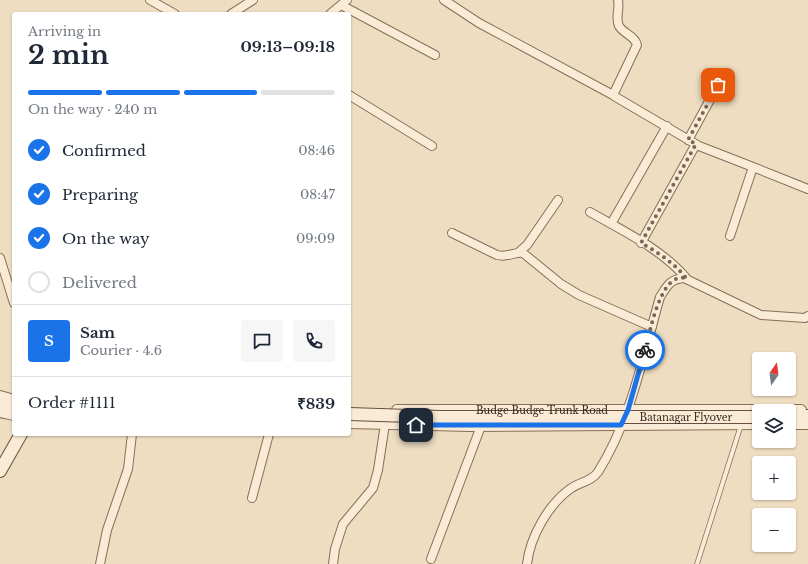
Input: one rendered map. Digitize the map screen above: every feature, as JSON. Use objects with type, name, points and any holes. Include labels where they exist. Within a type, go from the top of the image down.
[{"type":"main road","points":[[0,404],[12,406]]},
{"type":"main road","name":"Batanagar Flyover","points":[[351,414],[440,417],[752,417]]},
{"type":"main road","points":[[796,416],[808,416]]},
{"type":"main road","points":[[0,471],[20,436]]},
{"type":"street","points":[[150,0],[171,12]]},
{"type":"street","points":[[234,12],[253,0]]},
{"type":"street","points":[[444,0],[478,24],[613,95],[692,142],[808,190]]},
{"type":"street","points":[[613,95],[636,45],[636,40],[620,27],[617,20],[618,0]]},
{"type":"street","points":[[332,12],[344,2],[435,54]]},
{"type":"street","points":[[641,243],[692,142],[718,85]]},
{"type":"street","points":[[351,96],[432,146]]},
{"type":"street","points":[[612,224],[667,126]]},
{"type":"street","points":[[730,236],[753,167]]},
{"type":"street","points":[[452,234],[497,255],[505,256],[519,252],[527,245],[558,200]]},
{"type":"street","points":[[590,212],[660,253],[687,279]]},
{"type":"street","points":[[519,252],[523,253],[562,284],[579,295],[652,327]]},
{"type":"street","points":[[0,258],[12,287]]},
{"type":"street","points":[[528,564],[531,545],[552,507],[570,488],[594,477],[604,460],[628,410],[660,298],[670,282],[676,278],[687,279],[761,315],[805,318],[808,316]]},
{"type":"street","points":[[0,396],[12,399]]},
{"type":"street","name":"Budge Budge Trunk Road","points":[[351,409],[450,411],[808,410]]},
{"type":"street","points":[[0,412],[12,415]]},
{"type":"street","name":"Budge Budge Trunk Road","points":[[351,423],[481,426],[752,424]]},
{"type":"street","points":[[333,564],[338,534],[343,524],[373,488],[378,470],[385,424]]},
{"type":"street","points":[[796,424],[808,424]]},
{"type":"street","points":[[431,559],[481,426]]},
{"type":"street","points":[[100,564],[107,530],[128,469],[132,436]]},
{"type":"street","points":[[252,498],[268,436]]},
{"type":"lane","points":[[697,564],[741,425]]},
{"type":"way so far","points":[[645,350],[660,298],[670,282],[676,278],[687,279],[660,253],[641,243],[696,144],[688,140],[718,85]]},
{"type":"route","points":[[416,425],[621,425],[628,410],[645,350]]}]
